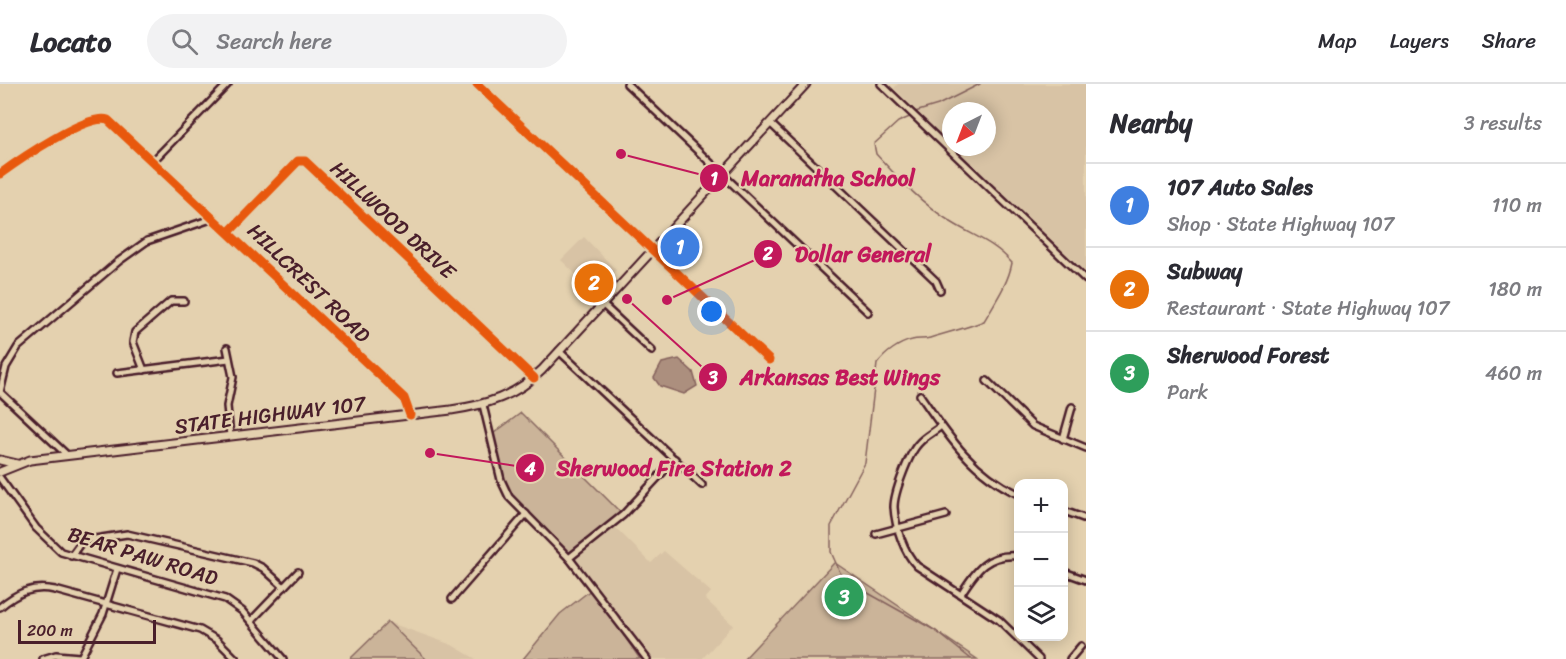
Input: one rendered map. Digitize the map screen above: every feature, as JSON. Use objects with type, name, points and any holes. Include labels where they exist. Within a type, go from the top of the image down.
[{"type":"main road","name":"STATE HIGHWAY 107","points":[[0,472],[17,464],[67,456],[410,415],[483,405],[506,396],[534,378],[560,351],[806,84]]},
{"type":"main road","points":[[0,460],[17,464]]},
{"type":"street","points":[[154,160],[228,84]]},
{"type":"street","points":[[477,84],[769,360]]},
{"type":"street","points":[[627,84],[868,312]]},
{"type":"street","points":[[881,84],[1086,279]]},
{"type":"street","name":"HILLCREST ROAD","points":[[0,174],[53,141],[99,118],[113,123],[230,231],[404,398],[410,415]]},
{"type":"street","points":[[770,123],[936,281],[940,290]]},
{"type":"street","name":"HILLWOOD DRIVE","points":[[230,231],[298,161],[305,160],[534,378]]},
{"type":"street","points":[[67,456],[0,392],[6,367],[18,347],[119,261],[147,241],[214,218]]},
{"type":"street","points":[[144,370],[133,342],[135,332],[171,301],[184,301]]},
{"type":"street","points":[[602,304],[652,351]]},
{"type":"street","points":[[227,348],[233,377],[227,406],[230,436]]},
{"type":"street","points":[[560,351],[702,485]]},
{"type":"street","points":[[117,373],[229,359]]},
{"type":"street","points":[[987,381],[1033,426],[1086,448]]},
{"type":"street","points":[[920,395],[941,426],[973,465],[988,478],[1014,492]]},
{"type":"street","points":[[483,405],[509,497],[569,558],[647,659]]},
{"type":"street","points":[[1063,439],[1072,407]]},
{"type":"street","points":[[941,426],[919,442],[911,453],[895,498],[894,509],[907,555],[1006,625],[1039,659]]},
{"type":"street","points":[[569,558],[623,515],[675,459]]},
{"type":"street","name":"BEAR PAW ROAD","points":[[0,478],[43,536],[56,549],[71,556],[216,595],[237,606],[283,659]]},
{"type":"street","points":[[1068,512],[1086,519]]},
{"type":"street","points":[[452,599],[526,514]]},
{"type":"street","points":[[876,534],[946,515]]},
{"type":"street","points":[[71,556],[78,544],[87,539],[132,535],[253,563],[263,568],[284,587]]},
{"type":"street","points":[[961,594],[982,564],[992,558],[1014,556]]},
{"type":"street","points":[[43,659],[56,655],[80,658],[106,603],[117,569]]},
{"type":"street","points":[[251,621],[298,572]]},
{"type":"street","points":[[1068,573],[1086,580]]},
{"type":"street","points":[[0,607],[15,595],[42,587],[200,630],[217,640],[236,659]]},
{"type":"street","points":[[1070,659],[1081,646]]},
{"type":"shaded area","points":[[898,84],[1086,84],[1086,272],[964,156],[996,156],[996,102],[942,102],[942,135],[894,88]]},
{"type":"shaded area","points":[[584,237],[616,270],[594,292],[561,260]]},
{"type":"shaded area","points":[[679,359],[693,372],[697,386],[684,394],[660,386],[654,378],[662,363]]},
{"type":"shaded area","points":[[521,413],[623,515],[569,558],[506,491],[490,436]]},
{"type":"shaded area","points":[[612,524],[651,563],[664,551],[711,592],[705,599],[733,625],[702,659],[522,659],[552,623],[592,589],[569,558]]},
{"type":"shaded area","points":[[835,563],[977,659],[744,659]]},
{"type":"shaded area","points":[[592,589],[640,659],[523,659],[560,614]]},
{"type":"shaded area","points":[[388,622],[452,645],[476,659],[349,659]]},
{"type":"shaded area","points":[[388,622],[426,659],[350,659]]},
{"type":"waterway","points":[[915,112],[938,105],[980,84]]},
{"type":"waterway","points":[[912,116],[898,122],[874,144],[876,154],[930,207],[951,222],[991,244],[1012,263],[1004,286],[984,321],[930,338],[914,339],[902,343],[877,364],[865,463],[831,526],[831,552],[843,579],[936,631],[971,659]]},
{"type":"cycle path","points":[[477,84],[769,360]]},
{"type":"cycle path","points":[[0,174],[70,130],[98,120],[108,120],[404,398],[410,415]]},
{"type":"cycle path","points":[[230,231],[298,161],[305,161],[534,378]]},
{"type":"place","name":"Maranatha School","points":[[621,154]]},
{"type":"place","name":"107 Auto Sales","points":[[680,247]]},
{"type":"place","name":"Subway","points":[[594,283]]},
{"type":"place","name":"Arkansas Best Wings","points":[[627,299]]},
{"type":"place","name":"Dollar General","points":[[667,300]]},
{"type":"place","name":"Sherwood Fire Station 2","points":[[430,453]]},
{"type":"place","name":"Sherwood Forest","points":[[844,597]]}]
